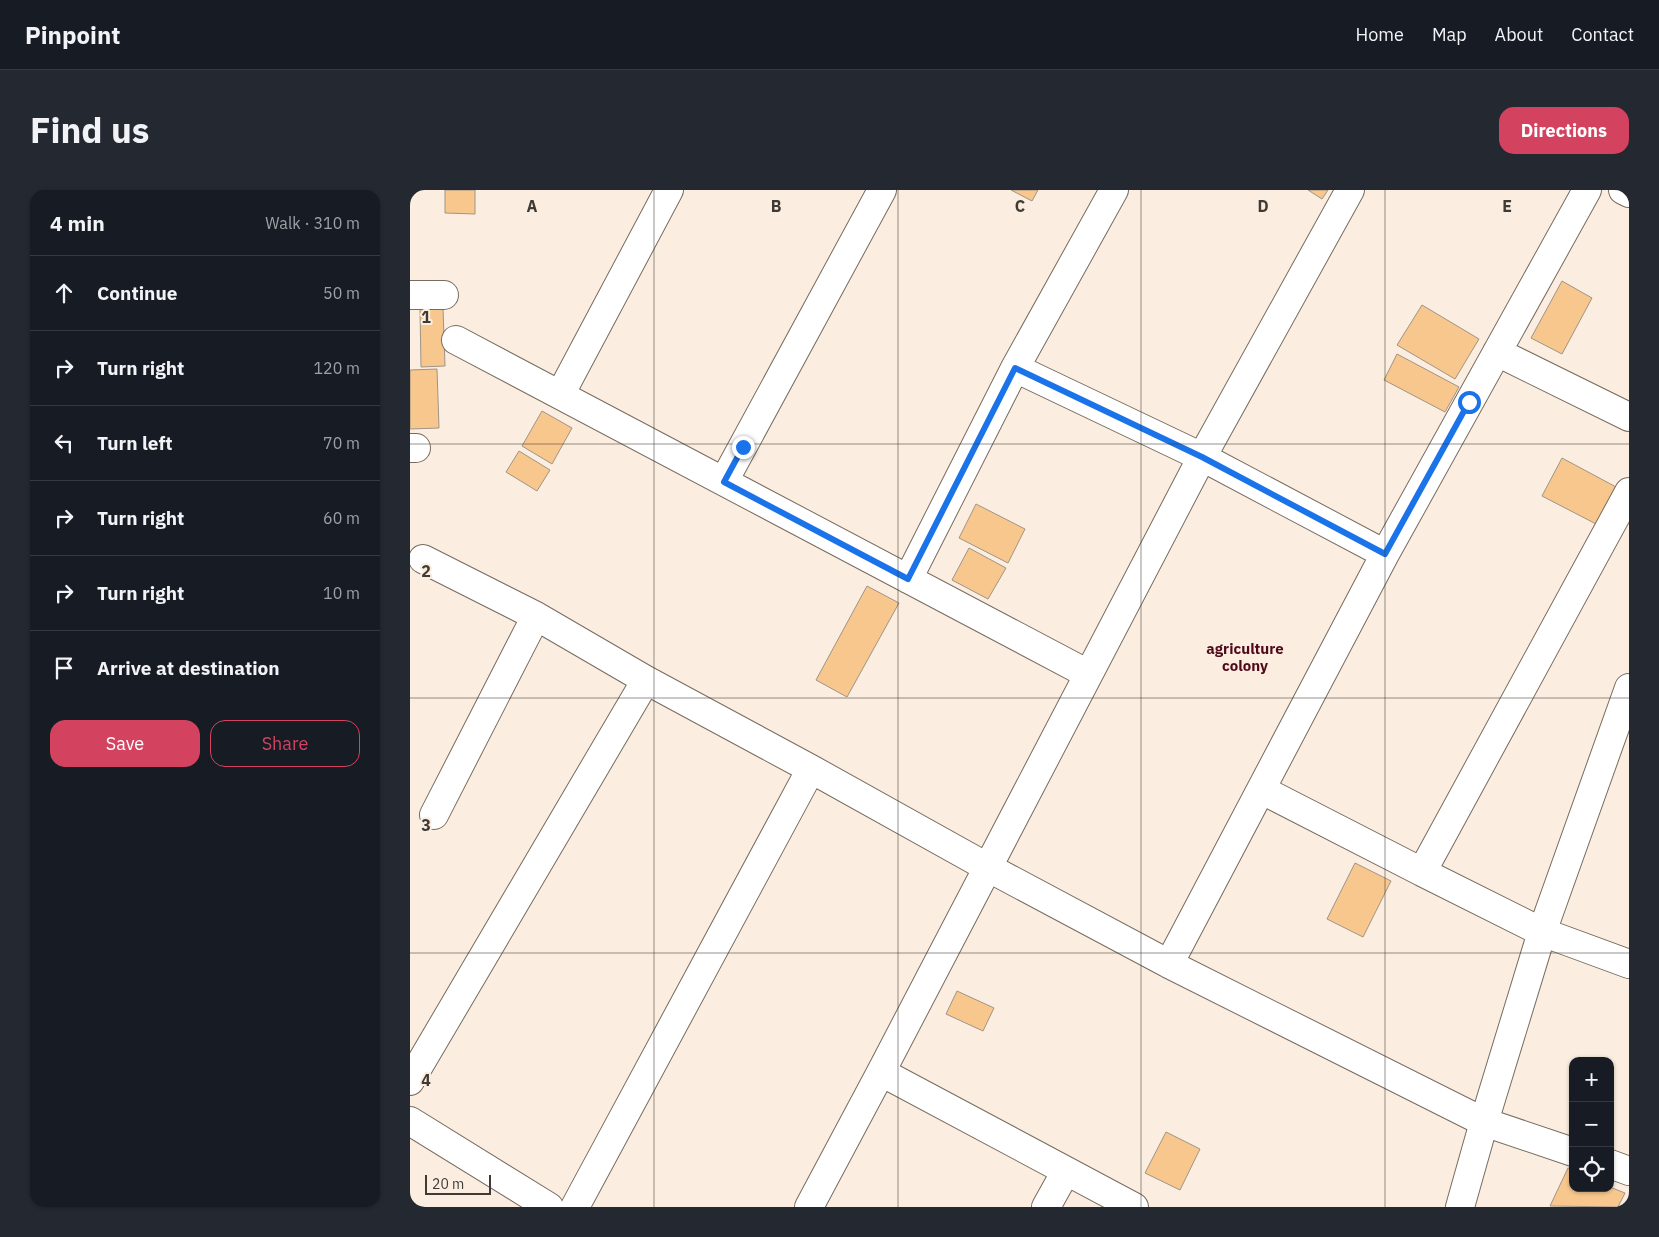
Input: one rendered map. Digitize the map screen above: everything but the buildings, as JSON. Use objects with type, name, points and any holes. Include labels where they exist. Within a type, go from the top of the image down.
[{"type":"street","points":[[560,395],[669,190]]},
{"type":"street","points":[[724,482],[882,190]]},
{"type":"street","points":[[908,579],[1015,368],[1114,190]]},
{"type":"street","points":[[809,1207],[1202,457],[1350,190]]},
{"type":"street","points":[[1169,964],[1385,554],[1587,190]]},
{"type":"street","points":[[1623,190],[1629,193]]},
{"type":"street","points":[[410,296],[444,295]]},
{"type":"street","points":[[456,340],[1088,674]]},
{"type":"street","points":[[1497,352],[1629,417]]},
{"type":"street","points":[[1015,368],[1202,457],[1385,554]]},
{"type":"street","points":[[1422,872],[1629,492]]},
{"type":"street","points":[[423,559],[536,616],[646,680],[811,769],[987,868],[1169,964],[1484,1122],[1569,1151]]},
{"type":"street","points":[[434,815],[536,616]]},
{"type":"street","points":[[410,1081],[646,680]]},
{"type":"street","points":[[1460,1207],[1542,932],[1629,688]]},
{"type":"street","points":[[575,1207],[811,769]]},
{"type":"street","points":[[1262,790],[1542,932],[1629,964]]},
{"type":"street","points":[[881,1072],[1134,1207]]},
{"type":"street","points":[[410,1121],[549,1207]]},
{"type":"street","points":[[1614,1165],[1629,1171]]},
{"type":"street","points":[[1046,1207],[1066,1171]]},
{"type":"district","name":"agriculture colony","points":[[1245,656]]},
{"type":"route","points":[[743,447],[724,482],[908,579],[1015,368],[1202,457],[1385,554],[1469,402]]}]
